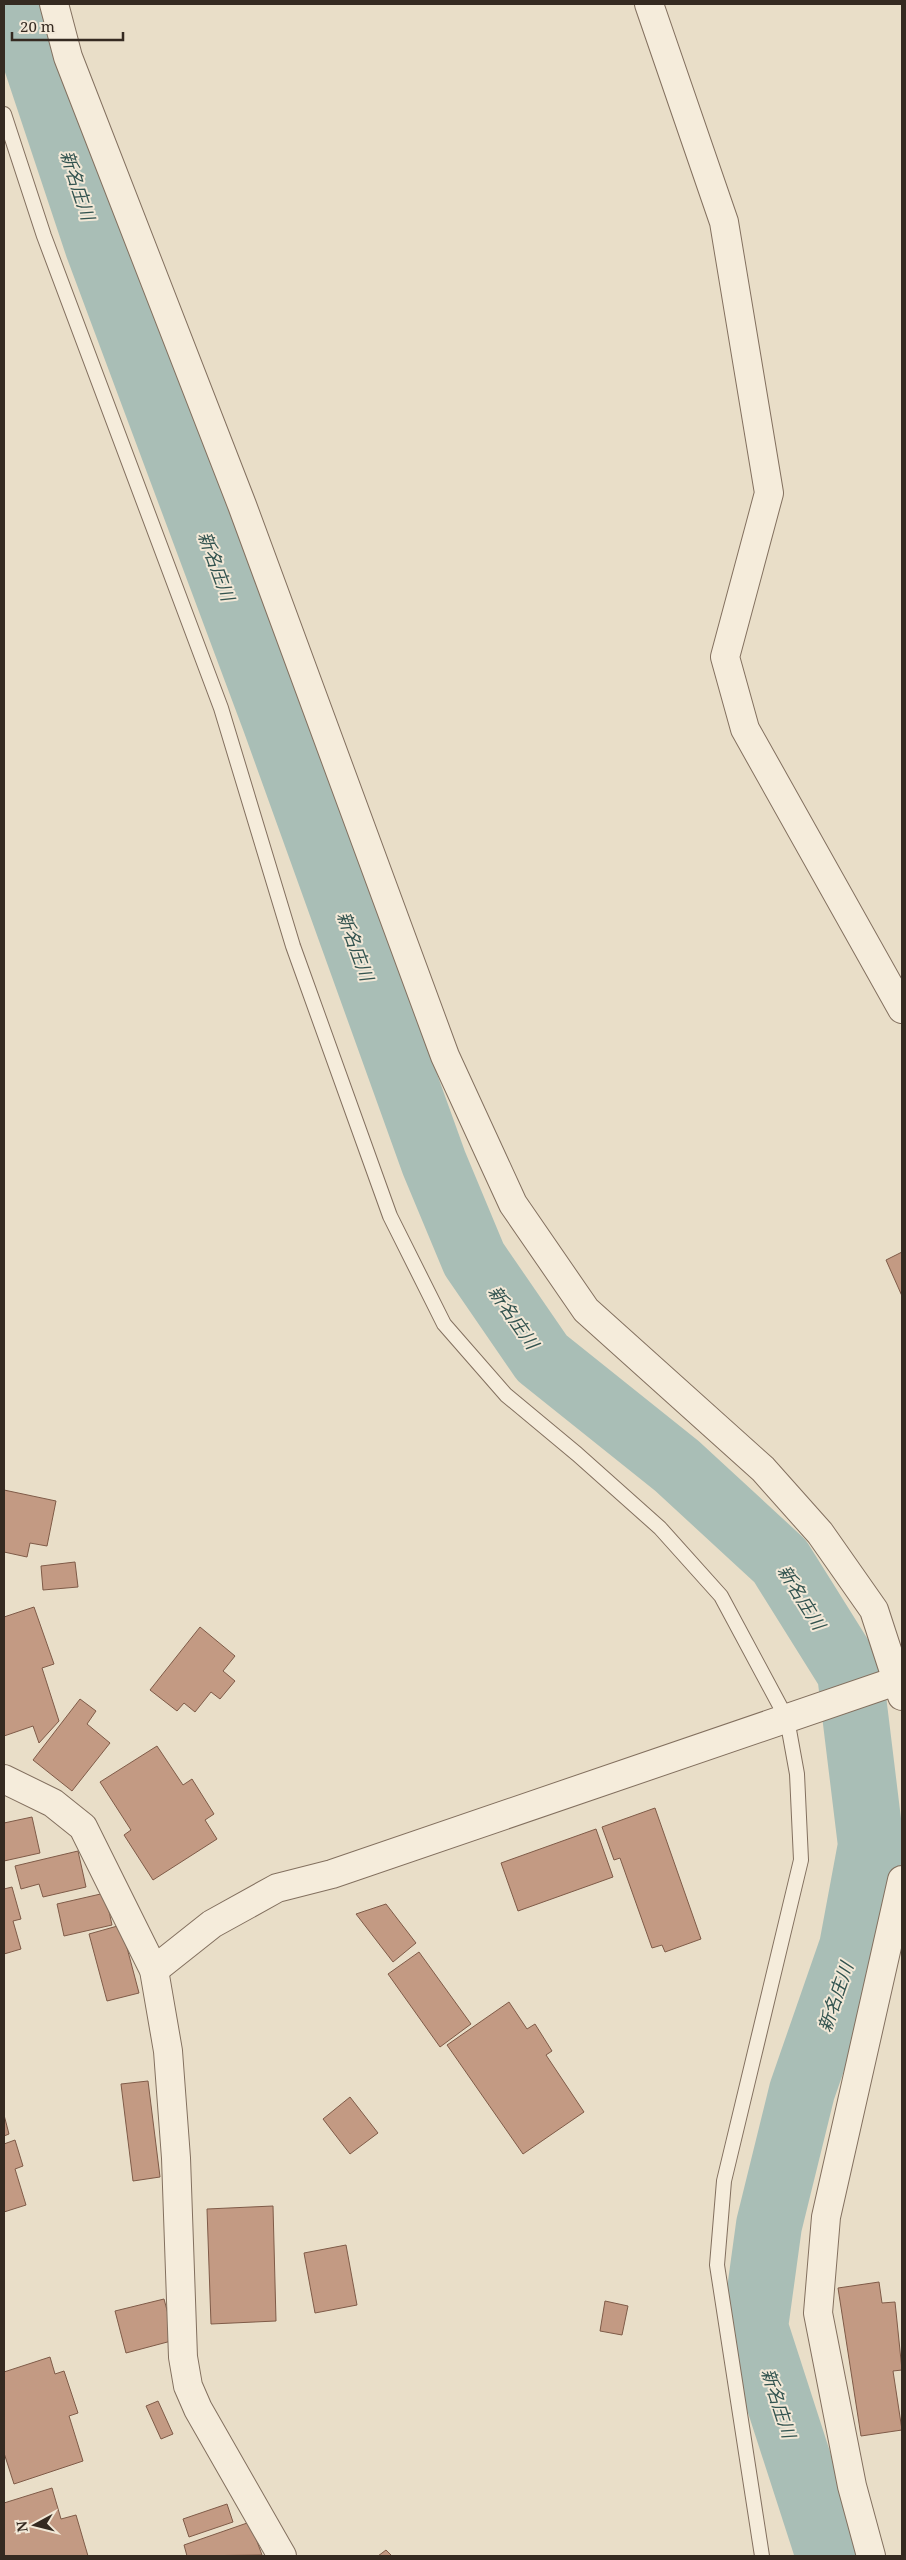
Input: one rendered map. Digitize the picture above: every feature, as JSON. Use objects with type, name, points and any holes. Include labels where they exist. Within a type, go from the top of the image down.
[{"type":"street","points":[[54,4],[68,57],[242,505],[445,1056],[513,1204],[586,1310],[763,1470],[820,1533],[874,1610],[896,1686],[789,1718],[332,1874],[277,1888],[212,1924],[154,1970]]},
{"type":"street","points":[[649,4],[660,30],[724,222],[769,493],[726,656],[746,728],[902,1010]]},
{"type":"street","points":[[4,1779],[54,1803],[83,1827],[154,1970],[168,2051],[176,2158],[184,2357],[188,2386],[198,2409],[282,2556]]},
{"type":"street","points":[[871,2556],[852,2486],[818,2313],[826,2217],[902,1880]]},
{"type":"lane","points":[[4,114],[44,236],[221,708],[293,946],[390,1216],[444,1324],[506,1395],[577,1454],[660,1528],[721,1596],[789,1718],[797,1774],[801,1860],[724,2181],[717,2265],[762,2556]]},
{"type":"building","points":[[902,1252],[902,1296],[886,1260]]},
{"type":"building","points":[[4,1490],[56,1501],[47,1546],[30,1543],[27,1557],[4,1552]]},
{"type":"building","points":[[75,1562],[78,1587],[43,1590],[41,1566]]},
{"type":"building","points":[[34,1607],[54,1664],[42,1668],[59,1721],[39,1743],[33,1726],[4,1736],[4,1617]]},
{"type":"building","points":[[200,1627],[235,1656],[223,1671],[235,1681],[220,1699],[211,1692],[195,1712],[184,1703],[177,1711],[150,1690]]},
{"type":"building","points":[[80,1699],[96,1711],[87,1724],[110,1743],[72,1791],[33,1760]]},
{"type":"building","points":[[157,1746],[183,1785],[192,1779],[214,1814],[205,1820],[217,1839],[153,1880],[124,1835],[131,1830],[100,1782]]},
{"type":"building","points":[[655,1808],[701,1939],[665,1952],[662,1945],[652,1948],[620,1858],[614,1860],[602,1827]]},
{"type":"building","points":[[32,1817],[40,1853],[4,1861],[4,1823]]},
{"type":"building","points":[[596,1829],[613,1877],[518,1911],[501,1863]]},
{"type":"building","points":[[78,1851],[86,1887],[43,1897],[39,1884],[21,1889],[15,1866]]},
{"type":"building","points":[[12,1887],[21,1919],[13,1921],[21,1949],[4,1954],[4,1889]]},
{"type":"building","points":[[105,1893],[112,1925],[64,1936],[57,1904]]},
{"type":"building","points":[[386,1904],[416,1943],[393,1962],[356,1914]]},
{"type":"building","points":[[121,1925],[139,1993],[107,2001],[89,1934]]},
{"type":"building","points":[[419,1952],[471,2024],[440,2047],[388,1974]]},
{"type":"building","points":[[509,2002],[527,2029],[535,2024],[552,2051],[546,2055],[584,2112],[523,2154],[447,2045]]},
{"type":"building","points":[[148,2081],[160,2177],[133,2181],[121,2084]]},
{"type":"building","points":[[350,2097],[378,2133],[350,2154],[323,2119]]},
{"type":"building","points":[[4,2115],[9,2134],[4,2136]]},
{"type":"building","points":[[15,2140],[23,2166],[15,2169],[26,2205],[4,2212],[4,2144]]},
{"type":"building","points":[[273,2206],[276,2321],[211,2324],[207,2209]]},
{"type":"building","points":[[346,2245],[357,2305],[315,2313],[304,2253]]},
{"type":"building","points":[[879,2282],[882,2303],[895,2302],[902,2370],[893,2371],[902,2430],[861,2436],[838,2288]]},
{"type":"building","points":[[164,2299],[175,2340],[126,2353],[115,2311]]},
{"type":"building","points":[[605,2301],[628,2306],[622,2335],[600,2331]]},
{"type":"building","points":[[50,2357],[55,2374],[64,2371],[78,2413],[69,2416],[83,2461],[14,2484],[4,2453],[4,2372]]},
{"type":"building","points":[[158,2401],[173,2434],[161,2439],[146,2406]]},
{"type":"building","points":[[52,2488],[61,2519],[76,2515],[88,2556],[4,2556],[4,2503]]},
{"type":"building","points":[[227,2504],[233,2522],[189,2537],[183,2519]]},
{"type":"building","points":[[250,2522],[262,2555],[187,2556],[184,2545]]},
{"type":"building","points":[[386,2550],[392,2556],[378,2556]]},
{"type":"waterway","name":"新名庄川","points":[[17,4],[98,247],[275,721],[434,1163],[474,1259],[542,1358],[677,1466],[780,1561],[850,1673],[871,1845],[852,1947],[802,2091],[769,2225],[755,2327],[829,2556]]}]
